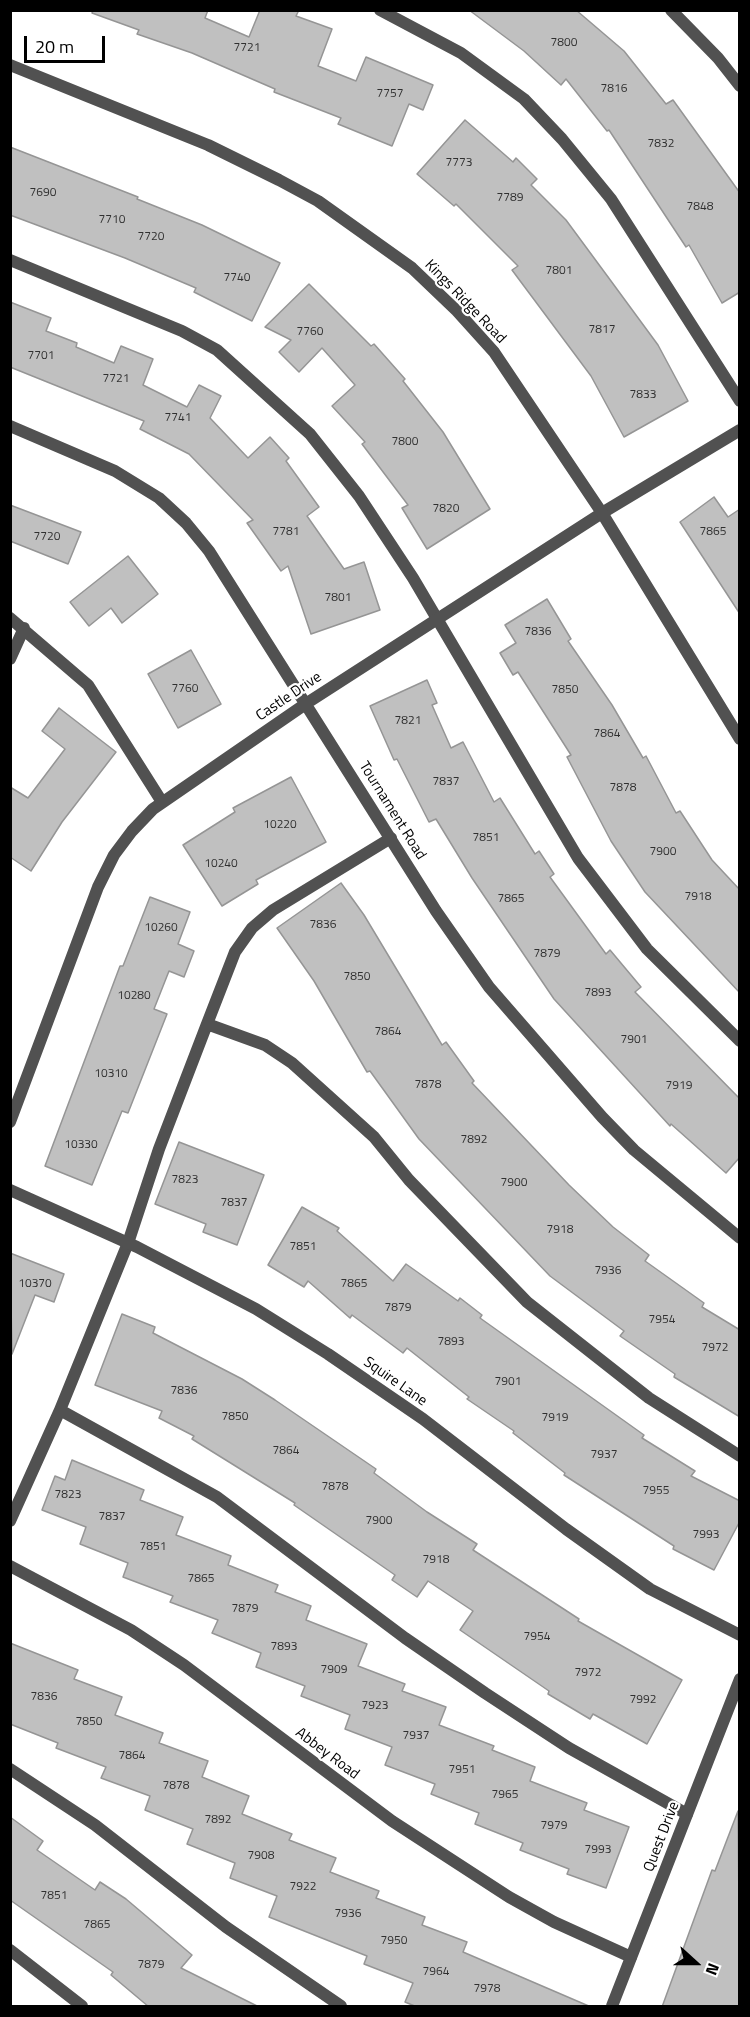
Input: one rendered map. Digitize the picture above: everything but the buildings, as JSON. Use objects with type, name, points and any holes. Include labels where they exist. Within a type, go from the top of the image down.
[{"type":"street","points":[[380,10],[461,53],[524,99],[562,139],[611,200],[740,401]]},
{"type":"street","points":[[671,10],[718,58],[740,86]]},
{"type":"street","name":"Kings Ridge Road","points":[[10,64],[208,145],[279,180],[318,201],[412,268],[457,311],[494,352],[602,513],[740,739]]},
{"type":"street","points":[[10,260],[182,331],[217,350],[310,434],[359,496],[413,578],[435,620],[578,858],[647,949],[740,1041]]},
{"type":"street","name":"Tournament Road","points":[[10,426],[115,471],[159,498],[186,523],[209,551],[307,703],[436,911],[489,987],[602,1117],[667,1180],[740,1238]]},
{"type":"street","name":"Castle Drive","points":[[10,1122],[98,887],[114,855],[132,831],[162,802],[307,703],[435,620],[602,513],[740,430]]},
{"type":"street","points":[[10,618],[88,685],[162,802]]},
{"type":"street","points":[[10,659],[24,628]]},
{"type":"street","points":[[10,1521],[60,1410],[128,1243],[159,1149],[235,952],[252,928],[273,910],[391,838]]},
{"type":"street","points":[[207,1023],[265,1045],[292,1063],[374,1137],[409,1180],[527,1302],[648,1398],[740,1456]]},
{"type":"street","name":"Squire Lane","points":[[10,1190],[128,1243],[256,1310],[328,1354],[423,1419],[566,1529],[650,1589],[740,1635]]},
{"type":"street","points":[[60,1410],[217,1497],[449,1669],[569,1748],[687,1814]]},
{"type":"street","name":"Abbey Road","points":[[10,1566],[131,1630],[184,1665],[392,1821],[509,1897],[554,1922],[631,1957]]},
{"type":"street","name":"Quest Drive","points":[[612,2007],[740,1679]]},
{"type":"street","points":[[10,1769],[94,1825],[226,1927],[341,2007]]},
{"type":"street","points":[[10,1950],[82,2007]]}]
